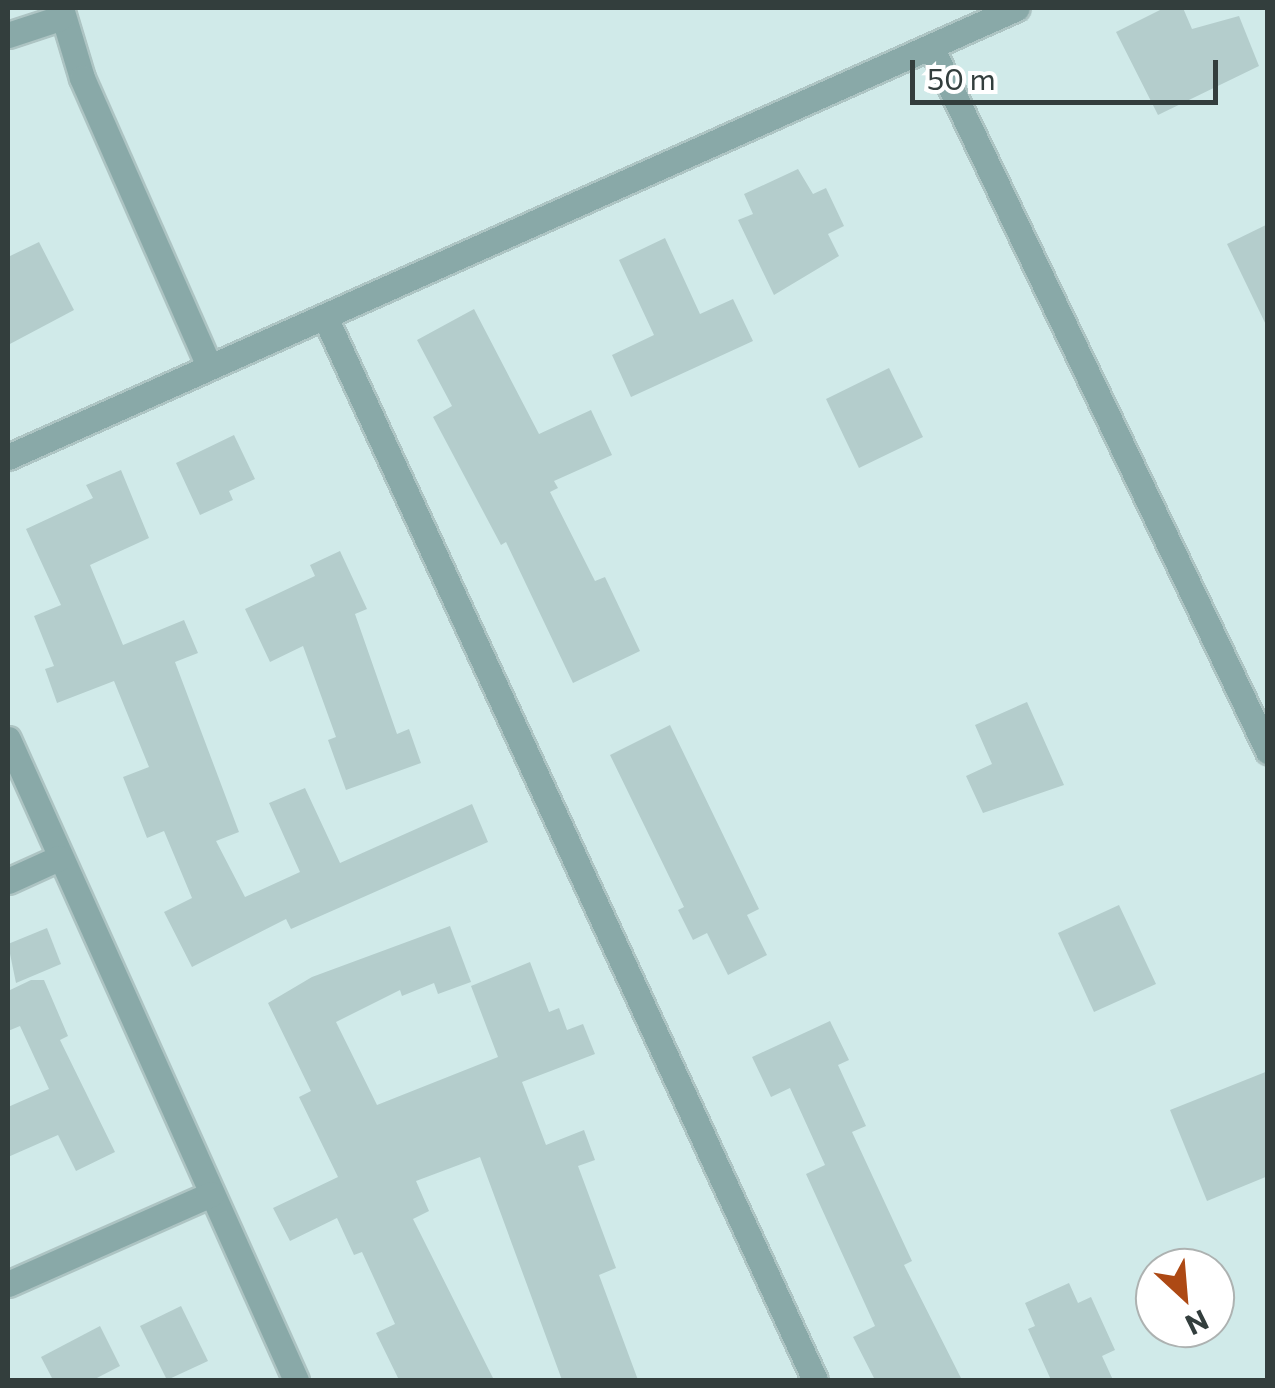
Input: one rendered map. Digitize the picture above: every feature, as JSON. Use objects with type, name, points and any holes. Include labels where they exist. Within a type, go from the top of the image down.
[{"type":"street","points":[[8,458],[208,364],[325,317],[1017,8]]},
{"type":"street","points":[[8,36],[60,13],[208,364]]},
{"type":"street","points":[[930,47],[1268,751]]},
{"type":"street","points":[[325,317],[815,1380]]},
{"type":"street","points":[[8,738],[58,858],[296,1380]]},
{"type":"street","points":[[8,882],[58,858]]},
{"type":"street","points":[[8,1284],[211,1194]]},
{"type":"building","points":[[1164,8],[1183,8],[1192,29],[1239,16],[1259,66],[1158,115],[1116,32]]},
{"type":"building","points":[[798,169],[813,194],[826,188],[844,226],[828,234],[839,256],[774,295],[738,220],[753,214],[744,194]]},
{"type":"building","points":[[1268,224],[1268,329],[1227,244]]},
{"type":"building","points":[[665,238],[700,314],[733,299],[753,341],[631,397],[612,355],[654,335],[619,260]]},
{"type":"building","points":[[39,242],[74,310],[8,345],[8,257]]},
{"type":"building","points":[[474,309],[539,434],[591,410],[612,455],[554,481],[558,488],[550,492],[595,581],[605,577],[640,651],[573,683],[506,542],[501,545],[433,417],[452,406],[417,340]]},
{"type":"building","points":[[889,368],[923,437],[859,468],[826,399]]},
{"type":"building","points":[[234,435],[255,479],[229,491],[233,500],[200,515],[176,463]]},
{"type":"building","points":[[121,470],[149,538],[90,565],[123,645],[184,620],[198,653],[175,662],[239,832],[216,841],[245,897],[300,872],[269,803],[305,788],[340,863],[472,804],[488,842],[291,929],[286,919],[192,967],[164,912],[192,898],[164,831],[147,838],[123,777],[149,767],[114,681],[57,703],[45,669],[54,666],[34,616],[61,605],[26,529],[93,498],[86,485]]},
{"type":"building","points":[[340,551],[367,609],[355,614],[397,734],[409,729],[421,763],[346,790],[328,740],[336,737],[303,646],[270,662],[245,609],[315,576],[310,565]]},
{"type":"building","points":[[1027,702],[1064,785],[983,813],[966,776],[992,764],[975,725]]},
{"type":"building","points":[[670,725],[759,909],[747,915],[767,955],[728,975],[707,933],[693,940],[678,910],[684,907],[610,755]]},
{"type":"building","points":[[1119,905],[1156,984],[1094,1012],[1058,933]]},
{"type":"building","points":[[450,926],[471,982],[438,994],[434,983],[402,996],[400,990],[336,1022],[377,1105],[498,1057],[471,986],[530,962],[549,1012],[559,1008],[567,1030],[583,1024],[595,1054],[522,1082],[546,1145],[584,1130],[595,1160],[578,1166],[616,1268],[599,1275],[638,1380],[562,1380],[480,1157],[416,1181],[429,1211],[413,1219],[494,1380],[399,1380],[376,1333],[395,1324],[362,1252],[354,1255],[337,1218],[290,1241],[273,1208],[338,1177],[299,1097],[311,1091],[268,1003],[312,977]]},
{"type":"building","points":[[47,928],[61,964],[16,983],[8,944]]},
{"type":"building","points":[[31,980],[44,980],[68,1036],[60,1040],[115,1152],[76,1171],[58,1135],[8,1157],[8,1107],[49,1089],[20,1026],[8,1031],[8,991]]},
{"type":"building","points":[[830,1021],[849,1060],[838,1065],[866,1126],[852,1132],[912,1261],[904,1265],[962,1380],[875,1380],[853,1337],[875,1326],[806,1174],[825,1165],[790,1088],[771,1097],[752,1057]]},
{"type":"building","points":[[1268,1071],[1268,1176],[1207,1201],[1170,1110]]},
{"type":"building","points":[[1069,1283],[1078,1303],[1091,1297],[1115,1350],[1102,1356],[1113,1380],[1051,1380],[1028,1329],[1035,1326],[1025,1303]]},
{"type":"building","points":[[181,1306],[208,1361],[167,1380],[140,1326]]},
{"type":"building","points":[[100,1326],[120,1366],[93,1380],[53,1380],[41,1357]]}]
